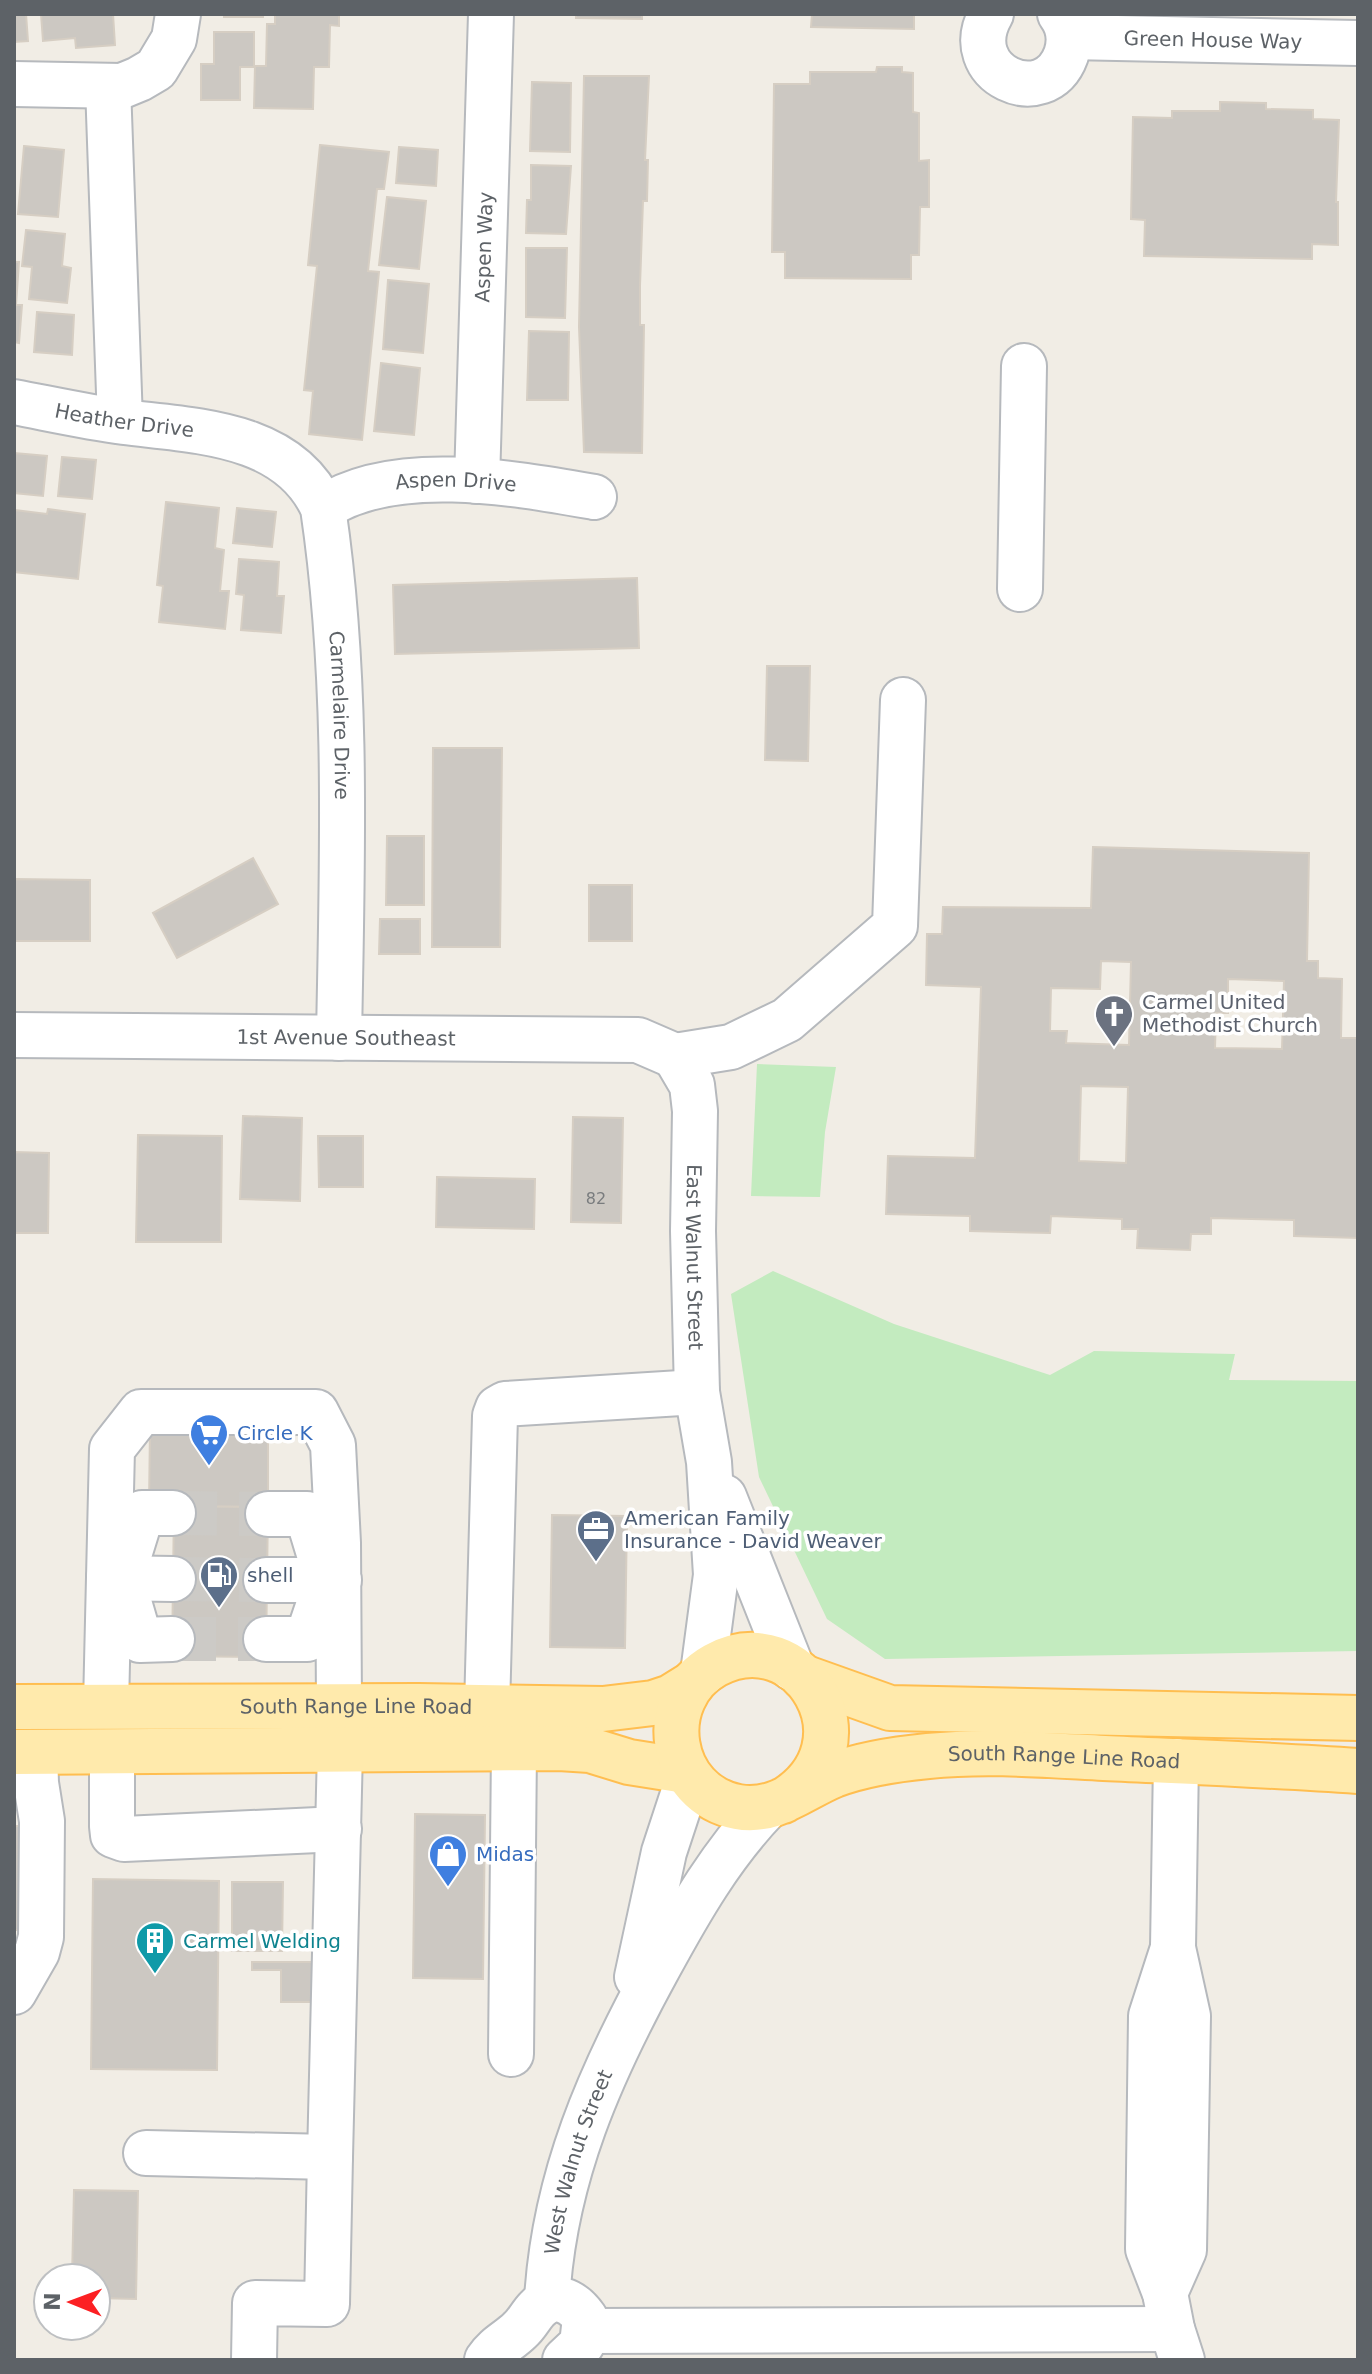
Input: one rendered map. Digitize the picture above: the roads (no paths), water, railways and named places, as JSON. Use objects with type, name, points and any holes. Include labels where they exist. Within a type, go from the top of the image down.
[{"type":"main road","points":[[798,1672],[821,1704],[826,1719],[824,1752],[809,1781],[775,1804],[737,1807],[724,1803],[699,1787],[687,1774],[678,1754],[675,1736],[682,1699],[698,1678],[731,1658],[747,1656],[778,1661],[866,1702],[901,1709],[1358,1718]]},
{"type":"main road","name":"South Range Line Road","points":[[14,1707],[583,1709],[633,1706],[671,1697],[698,1678]]},
{"type":"main road","name":"South Range Line Road","points":[[25,1752],[590,1750],[687,1774]]},
{"type":"main road","name":"South Range Line Road","points":[[775,1804],[835,1775],[930,1756],[1032,1755],[1358,1771]]},
{"type":"street","points":[[14,84],[122,86],[139,79],[156,69],[174,39],[178,14]]},
{"type":"street","name":"Aspen Way","points":[[477,481],[491,14]]},
{"type":"street","name":"Green House Way","points":[[991,14],[984,26],[982,40],[985,55],[1002,77],[1028,84],[1054,74],[1063,63],[1065,25],[1358,43]]},
{"type":"street","points":[[108,86],[120,421]]},
{"type":"street","points":[[1020,589],[1024,366]]},
{"type":"street","name":"Heather Drive","points":[[14,402],[120,421],[207,432],[235,440]]},
{"type":"street","name":"Carmelaire Drive","points":[[235,440],[266,449],[290,464],[315,491],[323,508],[338,624],[341,771],[339,1038]]},
{"type":"street","name":"Aspen Drive","points":[[323,508],[337,499],[389,482],[477,481],[532,486],[594,497]]},
{"type":"street","points":[[675,1056],[731,1047],[787,1020],[895,926],[903,700]]},
{"type":"street","name":"1st Avenue Southeast","points":[[14,1035],[638,1040],[675,1056]]},
{"type":"street","name":"East Walnut Street","points":[[675,1056],[692,1085],[695,1111],[693,1231],[697,1392],[709,1462],[716,1575],[698,1678]]},
{"type":"street","points":[[487,1708],[495,1416],[498,1408],[505,1404],[697,1392]]},
{"type":"street","points":[[106,1706],[116,1578],[112,1449],[141,1412],[268,1411],[316,1412],[333,1445],[333,1580],[339,1706]]},
{"type":"street","name":"East Walnut Street","points":[[709,1462],[798,1672]]},
{"type":"street","points":[[172,1639],[140,1640],[116,1578],[142,1513],[173,1513]]},
{"type":"street","points":[[266,1639],[307,1639],[333,1580],[307,1514],[268,1514]]},
{"type":"street","points":[[116,1578],[173,1579]]},
{"type":"street","points":[[266,1580],[333,1580]]},
{"type":"street","points":[[511,2054],[514,1748]]},
{"type":"street","points":[[254,2360],[255,2303],[327,2304],[340,1750]]},
{"type":"street","points":[[14,1992],[37,1952],[41,1937],[42,1821],[36,1783],[25,1752]]},
{"type":"street","points":[[112,1752],[113,1835],[124,1839],[339,1829]]},
{"type":"street","points":[[487,2360],[495,2348],[523,2328],[536,2309],[547,2300],[561,2299],[572,2302],[585,2318],[575,2345],[1173,2327],[1184,2250],[1188,2016],[1173,1948],[1176,1761]]},
{"type":"street","name":"West Walnut Street","points":[[624,2030],[664,1852],[687,1774]]},
{"type":"street","name":"West Walnut Street","points":[[547,2300],[556,2222],[572,2156],[624,2030],[708,1879],[738,1837],[775,1804]]},
{"type":"street","points":[[146,2153],[330,2157]]},
{"type":"tunnel","points":[[173,1513],[268,1514]]},
{"type":"tunnel","points":[[173,1579],[266,1580]]},
{"type":"tunnel","points":[[172,1639],[266,1639]]},
{"type":"place","name":"Carmel United Methodist Church","points":[[1114,1048]]},
{"type":"place","name":"Circle K","points":[[209,1467]]},
{"type":"place","name":"American Family Insurance - David Weaver","points":[[596,1563]]},
{"type":"place","name":"shell","points":[[219,1609]]},
{"type":"place","name":"Midas","points":[[448,1888]]},
{"type":"place","name":"Carmel Welding","points":[[155,1975]]}]
